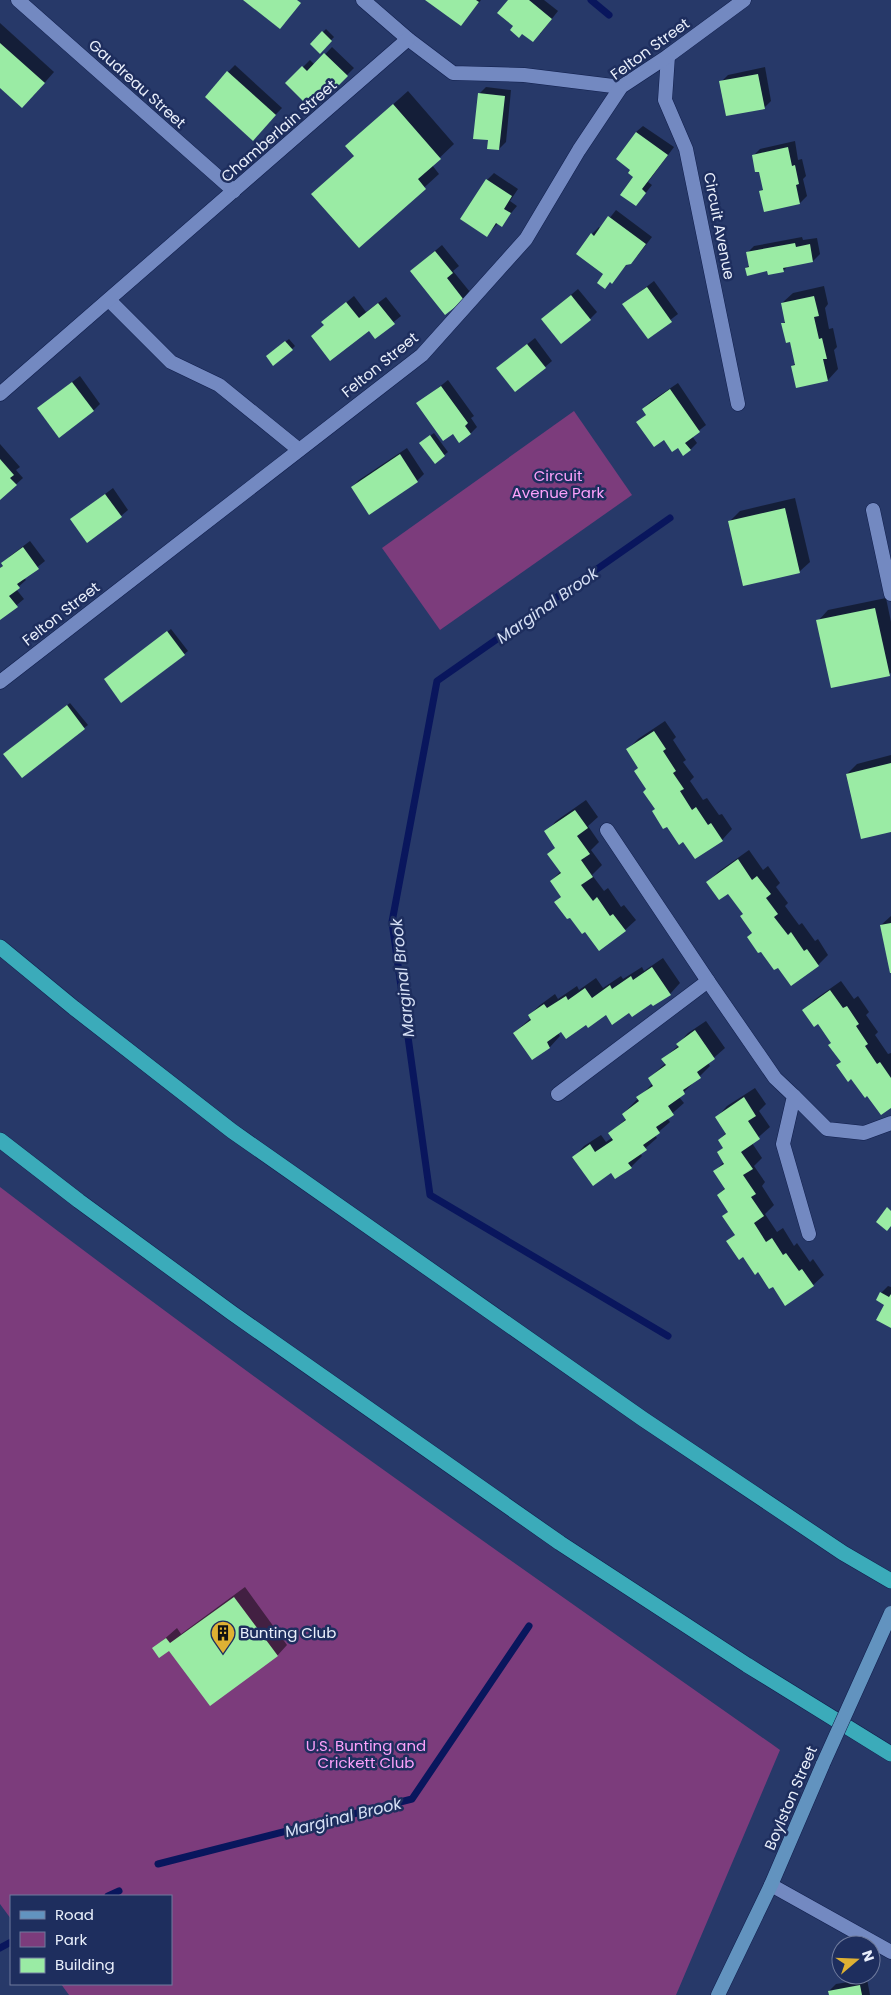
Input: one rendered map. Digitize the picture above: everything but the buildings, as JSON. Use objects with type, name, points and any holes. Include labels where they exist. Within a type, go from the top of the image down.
[{"type":"highway","points":[[0,947],[74,1008],[232,1131],[629,1409],[843,1553],[891,1581]]},
{"type":"highway","points":[[4,1143],[224,1307],[560,1543],[747,1665],[891,1754]]},
{"type":"main road","name":"Boylston Street","points":[[718,1995],[770,1885],[891,1613]]},
{"type":"street","name":"Gaudreau Street","points":[[18,0],[234,192]]},
{"type":"street","points":[[363,0],[408,39],[453,73],[524,75],[621,87]]},
{"type":"street","name":"Felton Street","points":[[0,682],[298,449],[422,355],[526,239],[578,150],[621,87],[668,56],[744,0]]},
{"type":"street","name":"Chamberlain Street","points":[[0,394],[408,39]]},
{"type":"street","name":"Circuit Avenue","points":[[668,56],[665,100],[686,149],[738,404]]},
{"type":"street","points":[[109,300],[171,362],[219,385],[298,449]]},
{"type":"street","points":[[873,510],[891,594]]},
{"type":"street","points":[[607,830],[775,1078],[828,1129],[864,1133],[891,1124]]},
{"type":"street","points":[[558,1094],[708,981]]},
{"type":"street","points":[[794,1096],[783,1144],[809,1234]]},
{"type":"street","points":[[770,1885],[891,1952]]},
{"type":"green space","name":"Circuit Avenue Park","points":[[574,411],[632,495],[440,630],[382,548]]},
{"type":"green space","name":"U.S. Bunting and Crickett Club","points":[[0,1187],[290,1402],[780,1750],[676,1995],[69,1995],[62,1985],[172,1985],[172,1895],[10,1895],[10,1918],[0,1904]]},
{"type":"waterway","name":"Marginal Brook","points":[[591,0],[609,15]]},
{"type":"waterway","name":"Marginal Brook","points":[[668,1336],[430,1195],[392,922],[437,681],[670,518]]},
{"type":"waterway","name":"Marginal Brook","points":[[158,1864],[412,1799],[529,1626]]},
{"type":"waterway","name":"Marginal Brook","points":[[110,1895],[119,1891]]},
{"type":"waterway","name":"Marginal Brook","points":[[0,1948],[10,1943]]},
{"type":"place","name":"Bunting Club","points":[[223,1654]]}]
